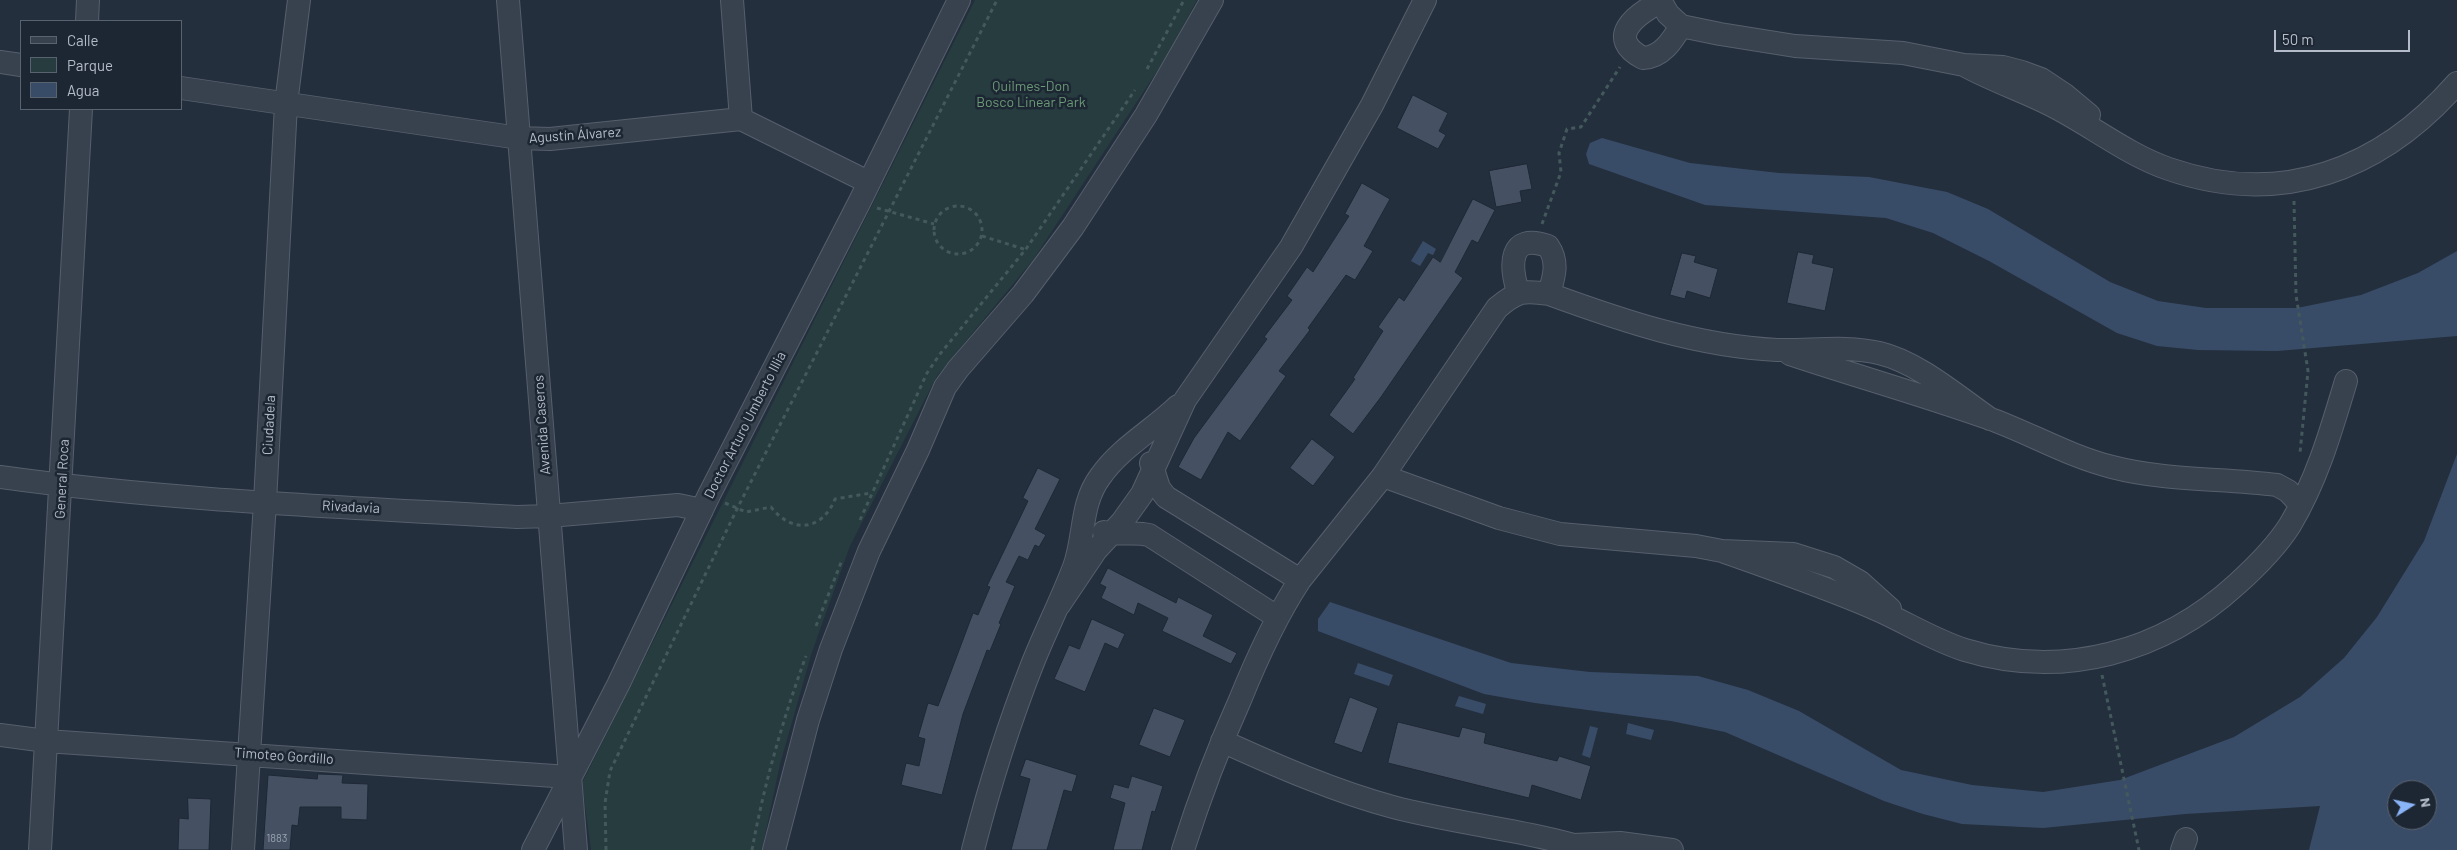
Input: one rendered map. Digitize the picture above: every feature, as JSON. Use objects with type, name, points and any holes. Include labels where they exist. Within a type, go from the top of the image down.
[{"type":"street","points":[[87,20],[88,0]]},
{"type":"street","name":"Ciudadela","points":[[243,850],[266,502],[286,104],[299,0]]},
{"type":"street","name":"Avenida Caseros","points":[[508,0],[576,850]]},
{"type":"street","points":[[732,0],[741,119],[868,182]]},
{"type":"street","name":"Doctor Arturo Umberto Illia","points":[[533,850],[569,776],[618,685],[705,503],[859,202],[959,0]]},
{"type":"street","points":[[774,850],[808,720],[831,649],[869,551],[945,387],[1045,266],[1115,165],[1167,80],[1212,0]]},
{"type":"street","points":[[1059,605],[1096,550],[1138,502],[1184,400],[1296,239],[1372,105],[1425,0]]},
{"type":"street","points":[[1680,26],[1673,40],[1660,53],[1643,58],[1630,51],[1626,46],[1625,34],[1629,26],[1645,10],[1660,1],[1668,14],[1680,26],[1763,42],[1903,53],[1964,65],[2003,67],[2041,79],[2065,95],[2112,139],[2153,162],[2210,181],[2240,185],[2294,182],[2325,175],[2356,163],[2389,144],[2418,123],[2457,84]]},
{"type":"street","points":[[0,62],[20,64]]},
{"type":"street","name":"Agustín Álvarez","points":[[182,88],[519,138],[550,139],[741,119]]},
{"type":"street","name":"General Roca","points":[[40,850],[81,110]]},
{"type":"street","points":[[1518,292],[1512,272],[1512,261],[1522,246],[1529,242],[1538,242],[1548,246],[1556,267],[1549,294]]},
{"type":"street","points":[[1183,850],[1222,741],[1277,617],[1300,580],[1384,476],[1498,308],[1518,292],[1532,291],[1549,294],[1621,320],[1683,337],[1778,350],[1990,419],[2071,454],[2110,467],[2160,476],[2277,485],[2288,491],[2301,505]]},
{"type":"street","points":[[1384,476],[1499,518],[1539,530],[1584,537],[1658,542],[1722,551],[1778,551],[1808,558],[1834,568],[1860,582],[1901,620],[1944,642],[1984,654],[2026,661],[2063,662],[2124,651],[2155,640],[2185,625],[2218,602],[2275,546],[2312,484],[2346,381]]},
{"type":"street","points":[[972,850],[996,766],[1013,716],[1032,664],[1059,605],[1078,554],[1084,514],[1098,478],[1127,446],[1166,417],[1184,400]]},
{"type":"street","points":[[1127,446],[1144,453],[1154,470],[1159,488],[1166,497],[1300,580]]},
{"type":"street","name":"Rivadavia","points":[[0,476],[61,486],[266,502],[517,517],[705,503]]},
{"type":"street","points":[[1084,514],[1092,526],[1111,534],[1142,533],[1156,539],[1277,617]]},
{"type":"street","name":"Timoteo Gordillo","points":[[0,735],[46,741],[569,776]]},
{"type":"street","points":[[1222,741],[1278,766],[1361,798],[1394,807],[1582,847],[1620,844],[1672,850]]},
{"type":"path","points":[[606,850],[605,803],[610,772],[737,510],[997,0]]},
{"type":"path","points":[[1538,242],[1561,172],[1559,153],[1566,129],[1581,127],[1630,51]]},
{"type":"path","points":[[2294,182],[2296,295],[2308,371],[2300,459]]},
{"type":"path","points":[[859,202],[934,224]]},
{"type":"path","points":[[964,206],[977,214],[981,221],[982,236],[972,250],[956,255],[940,248],[936,240],[934,224],[937,216],[949,207],[964,206]]},
{"type":"path","points":[[982,236],[1026,249],[1045,266]]},
{"type":"path","points":[[705,503],[746,512],[771,507],[779,517],[790,524],[801,526],[812,524],[822,519],[830,510],[834,499],[898,491]]},
{"type":"path","points":[[2098,657],[2139,850]]},
{"type":"green space","name":"Quilmes-Don Bosco Linear Park","points":[[975,0],[1197,0],[1167,56],[1033,260],[937,376],[850,546],[812,652],[780,764],[762,850],[591,850],[582,783]]},
{"type":"water","points":[[1602,138],[1690,163],[1779,173],[1869,177],[1947,192],[1988,209],[2110,282],[2158,301],[2206,308],[2297,308],[2361,295],[2418,273],[2457,251],[2457,336],[2277,351],[2198,350],[2157,346],[2117,333],[1989,261],[1933,233],[1886,218],[1705,205],[1589,164],[1586,154],[1590,143]]},
{"type":"water","points":[[1423,241],[1436,249],[1433,255],[1428,253],[1420,266],[1411,261]]},
{"type":"water","points":[[2457,454],[2457,850],[2309,850],[2320,806],[2185,814],[2043,828],[1962,824],[1884,801],[1725,732],[1671,721],[1535,703],[1484,694],[1318,631],[1318,619],[1330,602],[1511,663],[1590,672],[1698,676],[1748,690],[1799,711],[1901,770],[1972,785],[2043,792],[2120,780],[2234,737],[2300,697],[2344,658],[2377,617],[2424,541]]},
{"type":"water","points":[[1358,663],[1393,675],[1389,686],[1354,674]]},
{"type":"water","points":[[1459,696],[1486,704],[1483,714],[1455,706]]},
{"type":"water","points":[[1628,723],[1654,730],[1651,740],[1626,734]]},
{"type":"water","points":[[1590,726],[1598,728],[1590,758],[1582,755]]},
{"type":"building","points":[[1413,95],[1448,113],[1439,131],[1446,135],[1438,149],[1397,128]]},
{"type":"building","points":[[1527,164],[1532,189],[1520,191],[1522,202],[1496,207],[1489,171]]},
{"type":"building","points":[[1362,183],[1390,199],[1364,246],[1373,251],[1355,280],[1346,275],[1308,328],[1310,330],[1279,371],[1286,376],[1240,441],[1228,432],[1201,480],[1178,467],[1194,438],[1267,339],[1264,337],[1292,300],[1287,296],[1307,267],[1313,272],[1349,216],[1345,214]]},
{"type":"building","points":[[1473,199],[1495,210],[1478,243],[1472,240],[1455,272],[1463,278],[1381,397],[1353,434],[1329,415],[1355,379],[1353,378],[1383,331],[1378,327],[1399,297],[1404,301],[1433,257],[1440,262]]},
{"type":"building","points":[[1798,252],[1814,255],[1812,263],[1834,268],[1825,311],[1787,303]]},
{"type":"building","points":[[1682,253],[1696,256],[1694,262],[1718,269],[1710,298],[1687,291],[1685,299],[1670,295]]},
{"type":"building","points":[[1312,439],[1335,457],[1313,486],[1290,468]]},
{"type":"building","points":[[1038,468],[1060,479],[1035,529],[1046,535],[1039,547],[1035,545],[1028,560],[1019,556],[1006,582],[1015,586],[999,623],[1001,624],[990,651],[987,650],[963,714],[942,795],[901,785],[906,763],[919,766],[925,739],[918,737],[928,703],[938,706],[973,613],[978,615],[990,587],[987,586],[1028,501],[1023,498]]},
{"type":"building","points":[[1108,568],[1176,603],[1178,597],[1213,615],[1203,636],[1237,653],[1231,664],[1162,631],[1168,618],[1138,603],[1134,615],[1101,598],[1106,587],[1100,584]]},
{"type":"building","points":[[1092,619],[1125,634],[1118,649],[1105,643],[1085,692],[1054,679],[1069,645],[1079,649]]},
{"type":"building","points":[[1350,697],[1378,708],[1362,753],[1334,743]]},
{"type":"building","points":[[1154,708],[1185,720],[1170,757],[1139,745]]},
{"type":"building","points":[[1398,722],[1459,737],[1462,727],[1486,733],[1484,743],[1557,761],[1559,756],[1591,766],[1581,800],[1532,785],[1529,798],[1388,763]]},
{"type":"building","points":[[1026,759],[1077,775],[1072,792],[1064,790],[1047,850],[1011,850],[1030,779],[1020,776]]},
{"type":"building","points":[[318,774],[343,775],[342,783],[368,784],[367,820],[341,819],[341,807],[300,807],[298,826],[292,825],[290,850],[263,850],[268,775],[317,779]]},
{"type":"building","points":[[1132,776],[1163,786],[1155,812],[1152,811],[1142,850],[1113,850],[1125,803],[1110,798],[1114,784],[1128,788]]},
{"type":"building","points":[[188,798],[211,799],[209,850],[178,850],[179,818],[188,819]]}]
